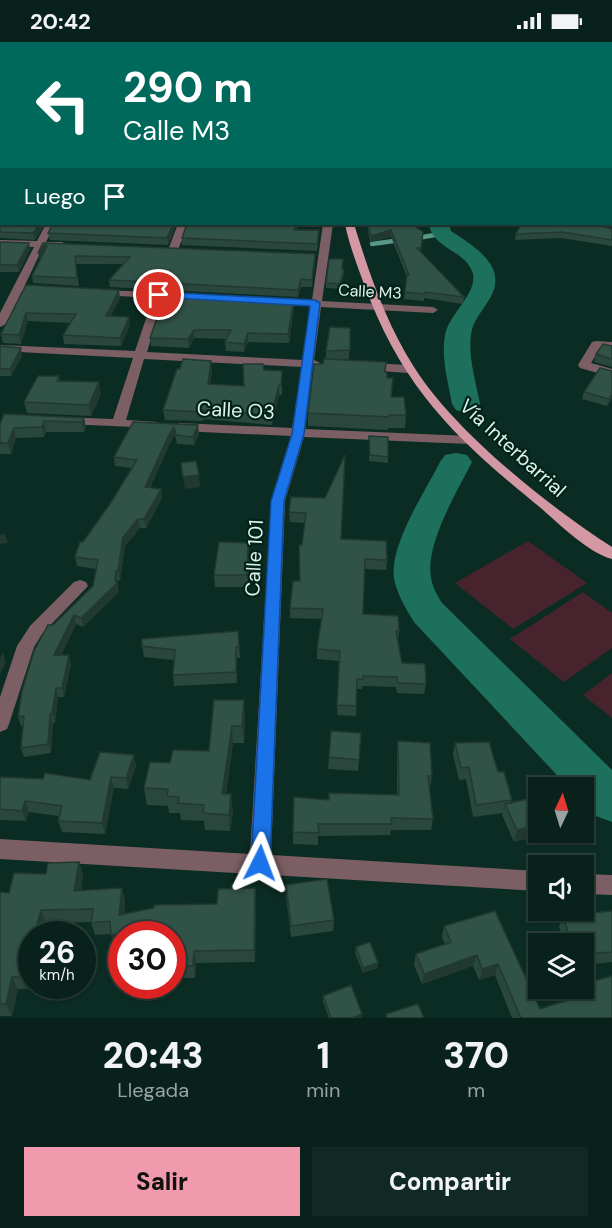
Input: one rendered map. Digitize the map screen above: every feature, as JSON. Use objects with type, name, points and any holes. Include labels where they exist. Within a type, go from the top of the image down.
[{"type":"main road","name":"Vía Interbarrial","points":[[349,225],[377,306],[409,369],[436,404],[470,441],[546,506],[612,554]]},
{"type":"street","points":[[0,324],[49,225]]},
{"type":"street","points":[[173,250],[183,225]]},
{"type":"street","name":"Calle 101","points":[[260,863],[278,501],[298,434],[315,303],[317,255],[328,225]]},
{"type":"street","points":[[0,243],[72,246]]},
{"type":"street","points":[[162,249],[185,250]]},
{"type":"street","points":[[18,288],[53,290]]},
{"type":"street","points":[[89,292],[193,297]]},
{"type":"street","points":[[118,423],[159,295]]},
{"type":"street","name":"Calle M3","points":[[260,300],[433,310]]},
{"type":"street","points":[[612,345],[596,344],[584,365],[612,374]]},
{"type":"street","points":[[0,348],[330,365]]},
{"type":"street","points":[[353,366],[409,369]]},
{"type":"street","name":"Calle O3","points":[[52,419],[298,434],[470,441]]},
{"type":"street","points":[[0,724],[26,646],[36,630],[80,586]]},
{"type":"street","points":[[0,849],[528,880]]},
{"type":"street","points":[[594,884],[612,885]]},
{"type":"shaded area","points":[[528,541],[587,583],[513,629],[455,583]]},
{"type":"shaded area","points":[[583,592],[612,613],[612,648],[564,682],[510,639]]},
{"type":"shaded area","points":[[612,673],[612,718],[583,695]]},
{"type":"building","points":[[0,225],[39,225],[33,233],[0,232]]},
{"type":"building","points":[[52,225],[173,225],[167,238],[48,233]]},
{"type":"building","points":[[187,225],[290,225],[297,226],[294,230],[319,230],[317,244],[182,238]]},
{"type":"building","points":[[368,225],[412,225],[423,232],[421,248],[417,248],[464,297],[405,292],[407,275],[409,275],[391,230],[371,236]]},
{"type":"building","points":[[520,225],[598,225],[612,229],[612,240],[563,232],[516,234]]},
{"type":"building","points":[[0,242],[29,243],[17,265],[0,265]]},
{"type":"building","points":[[43,243],[315,254],[312,280],[301,279],[298,290],[109,280],[130,257],[75,256],[77,278],[32,276],[47,246],[45,245],[38,253]]},
{"type":"building","points":[[329,259],[343,259],[342,269],[344,269],[340,284],[326,283]]},
{"type":"building","points":[[26,285],[119,290],[106,316],[129,317],[120,338],[63,335],[76,314],[26,313],[19,335],[1,334]]},
{"type":"building","points":[[166,293],[294,300],[288,334],[248,333],[244,344],[225,342],[231,330],[194,330],[188,339],[150,338]]},
{"type":"building","points":[[330,327],[350,328],[350,350],[326,351]]},
{"type":"building","points":[[603,344],[612,346],[612,359],[596,354]]},
{"type":"building","points":[[0,346],[21,348],[10,369],[0,369]]},
{"type":"building","points":[[183,359],[211,361],[208,384],[244,386],[243,364],[263,364],[264,370],[282,371],[281,385],[279,385],[271,415],[203,410],[202,412],[163,410],[177,369],[180,369]]},
{"type":"building","points":[[324,359],[386,362],[387,378],[393,378],[391,397],[404,397],[406,415],[389,415],[389,417],[308,413],[314,364],[323,364]]},
{"type":"building","points":[[600,368],[612,371],[612,394],[609,399],[584,392]]},
{"type":"building","points":[[38,376],[59,376],[57,381],[99,382],[89,405],[24,402]]},
{"type":"building","points":[[4,414],[84,418],[82,422],[44,421],[42,427],[14,428],[8,443],[0,443],[0,424]]},
{"type":"building","points":[[133,422],[198,425],[193,437],[176,435],[174,427],[145,487],[161,489],[144,519],[138,519],[123,537],[118,571],[116,571],[117,583],[81,618],[74,615],[54,655],[69,655],[62,688],[56,688],[52,714],[50,714],[48,744],[21,748],[24,716],[18,717],[22,691],[34,651],[48,625],[53,625],[93,586],[98,560],[75,557],[80,542],[83,542],[110,504],[137,460],[114,457]]},
{"type":"building","points":[[369,436],[388,437],[388,457],[370,455]]},
{"type":"building","points":[[345,455],[341,539],[386,541],[387,560],[365,559],[363,614],[398,616],[399,631],[396,631],[402,663],[425,664],[426,684],[398,683],[397,677],[363,676],[363,679],[357,679],[356,706],[337,705],[340,651],[317,649],[323,609],[290,608],[293,581],[300,581],[299,545],[302,545],[306,513],[289,512],[291,497],[325,498]]},
{"type":"building","points":[[196,461],[199,475],[183,477],[181,463]]},
{"type":"building","points":[[219,542],[248,543],[247,575],[214,575]]},
{"type":"building","points":[[238,631],[236,672],[173,675],[175,650],[142,646],[142,639]]},
{"type":"building","points":[[214,700],[244,700],[242,726],[232,726],[222,794],[231,794],[229,815],[203,813],[204,805],[178,803],[179,797],[167,796],[168,789],[144,788],[150,762],[170,763],[173,750],[209,751]]},
{"type":"building","points":[[331,731],[361,733],[359,760],[329,757]]},
{"type":"building","points":[[398,741],[430,743],[432,776],[428,776],[433,819],[391,818],[392,824],[318,824],[319,833],[293,832],[294,797],[329,800],[329,793],[399,795]]},
{"type":"building","points":[[489,742],[498,772],[504,772],[512,800],[476,805],[469,767],[461,768],[455,743]]},
{"type":"building","points":[[100,752],[134,755],[126,778],[111,777],[102,823],[58,821],[62,806],[25,801],[22,811],[0,809],[0,777],[43,779],[45,773],[90,780]]},
{"type":"building","points":[[528,799],[528,827],[517,830],[505,804]]},
{"type":"building","points":[[79,862],[74,891],[122,888],[119,915],[154,908],[154,905],[217,904],[218,889],[255,888],[254,950],[194,951],[193,966],[186,966],[186,921],[96,922],[91,921],[93,909],[41,910],[38,921],[18,921],[18,977],[12,977],[6,1004],[0,1004],[0,892],[9,893],[14,873],[46,874],[48,863]]},
{"type":"building","points":[[327,879],[334,920],[291,926],[286,885]]},
{"type":"building","points":[[495,911],[528,983],[528,999],[535,999],[540,1009],[571,999],[594,999],[596,991],[594,981],[612,976],[612,1018],[521,1018],[498,964],[482,969],[477,955],[424,974],[416,954],[451,942],[444,926]]},
{"type":"building","points":[[612,911],[612,952],[594,953],[594,933],[568,933],[565,921],[594,921],[594,913]]},
{"type":"building","points":[[370,942],[378,963],[363,968],[356,947]]},
{"type":"building","points":[[351,985],[362,1014],[352,1018],[331,1018],[323,996]]},
{"type":"building","points":[[418,1004],[424,1018],[387,1018],[386,1014]]},
{"type":"waterway","points":[[439,225],[441,234],[475,259],[485,275],[485,285],[464,318],[458,335],[458,365],[466,404]]},
{"type":"waterway","points":[[417,238],[441,234]]},
{"type":"waterway","points":[[372,244],[401,240]]},
{"type":"waterway","points":[[456,462],[422,532],[413,560],[412,572],[417,592],[427,612],[612,801]]},
{"type":"route","points":[[159,295],[315,303],[298,434],[278,501],[260,863]]}]
